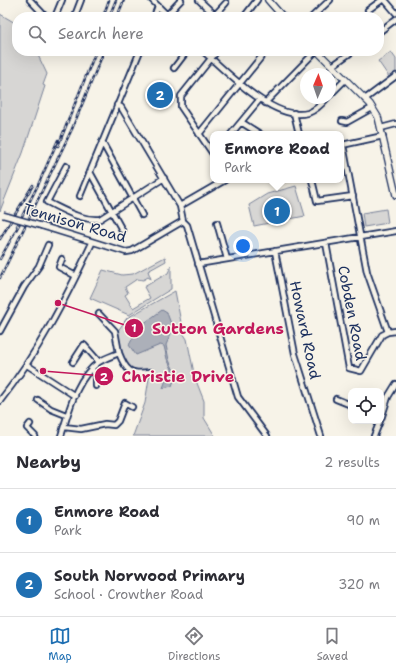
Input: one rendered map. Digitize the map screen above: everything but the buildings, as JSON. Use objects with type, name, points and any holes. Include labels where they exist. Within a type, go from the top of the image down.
[{"type":"main road","points":[[268,0],[279,12]]},
{"type":"main road","points":[[322,56],[372,108],[381,128],[396,195]]},
{"type":"street","points":[[30,0],[41,12]]},
{"type":"street","points":[[57,12],[62,0]]},
{"type":"street","points":[[76,12],[81,0]]},
{"type":"street","points":[[152,0],[164,12]]},
{"type":"street","points":[[171,12],[181,0]]},
{"type":"street","points":[[199,0],[212,12]]},
{"type":"street","points":[[248,12],[257,0]]},
{"type":"street","points":[[317,12],[330,0]]},
{"type":"street","points":[[368,10],[384,0],[396,13]]},
{"type":"street","points":[[218,12],[226,3]]},
{"type":"street","points":[[156,12],[158,6]]},
{"type":"street","points":[[384,28],[396,19]]},
{"type":"street","points":[[80,196],[138,56]]},
{"type":"street","points":[[174,68],[183,56]]},
{"type":"street","points":[[209,56],[265,103],[276,109],[294,113],[310,112],[320,104]]},
{"type":"street","points":[[199,134],[262,56]]},
{"type":"street","points":[[265,103],[312,56]]},
{"type":"street","points":[[332,66],[346,56]]},
{"type":"street","points":[[210,150],[181,107],[180,101],[181,96],[211,58]]},
{"type":"street","points":[[365,99],[396,76]]},
{"type":"street","points":[[336,89],[345,80]]},
{"type":"street","points":[[234,131],[260,99]]},
{"type":"street","points":[[118,105],[121,107],[180,206],[182,221],[187,225],[238,397],[267,436]]},
{"type":"street","points":[[342,121],[347,122],[372,108]]},
{"type":"street","points":[[294,113],[298,131]]},
{"type":"street","points":[[241,122],[255,131]]},
{"type":"street","points":[[381,128],[396,124]]},
{"type":"street","points":[[344,145],[383,136]]},
{"type":"street","points":[[102,142],[142,215]]},
{"type":"street","points":[[344,154],[367,272],[388,332],[396,331]]},
{"type":"street","points":[[66,166],[47,202],[90,220],[100,219],[164,178]]},
{"type":"street","points":[[90,172],[122,230]]},
{"type":"street","points":[[180,206],[220,183]]},
{"type":"street","points":[[313,183],[317,201],[353,196]]},
{"type":"street","name":"Tennison Road","points":[[2,215],[42,226],[122,252],[128,252],[182,221]]},
{"type":"street","points":[[217,223],[227,259]]},
{"type":"street","points":[[198,264],[396,231]]},
{"type":"street","points":[[0,401],[27,365],[76,276],[92,242]]},
{"type":"street","name":"Cobden Road","points":[[326,243],[349,368],[361,371],[381,337],[388,332]]},
{"type":"street","points":[[0,331],[24,287],[39,266],[48,245]]},
{"type":"street","name":"Howard Road","points":[[275,252],[295,354],[320,436]]},
{"type":"street","points":[[62,259],[59,267],[76,276]]},
{"type":"street","points":[[99,314],[115,331],[119,353],[128,369],[134,373],[150,372]]},
{"type":"street","points":[[73,362],[84,345],[99,362]]},
{"type":"street","points":[[61,436],[66,415],[75,396],[92,369],[99,362],[119,353]]},
{"type":"street","points":[[27,365],[75,396]]},
{"type":"street","points":[[92,369],[96,376],[96,386]]},
{"type":"street","points":[[384,408],[388,397],[396,384]]},
{"type":"street","points":[[38,400],[55,411],[66,415]]},
{"type":"street","points":[[336,400],[348,404]]},
{"type":"street","points":[[64,427],[81,429],[105,424],[114,425],[118,421],[125,403],[132,407]]},
{"type":"street","points":[[374,436],[378,424]]},
{"type":"street","points":[[26,426],[35,436]]},
{"type":"shaded area","points":[[0,14],[12,21],[12,56],[38,56],[47,74],[43,85],[45,86],[23,153],[0,211]]},
{"type":"shaded area","points":[[391,52],[396,59],[396,72],[389,77],[378,61]]},
{"type":"shaded area","points":[[296,186],[305,216],[254,226],[249,205],[267,194]]},
{"type":"shaded area","points":[[386,209],[388,223],[364,227],[362,213]]},
{"type":"shaded area","points":[[165,257],[166,261],[148,271],[151,279],[148,277],[143,280],[137,279],[125,287],[128,293],[125,295],[133,308],[150,298],[144,287],[168,273],[171,266],[171,289],[129,315],[90,298],[103,270],[122,275],[133,274]]},
{"type":"shaded area","points":[[175,291],[183,333],[187,339],[195,378],[204,401],[204,418],[215,436],[133,436],[145,403],[150,372],[135,372],[124,369],[117,332],[127,318]]},
{"type":"shaded area","points":[[162,310],[167,313],[173,329],[166,345],[169,360],[176,375],[172,386],[163,388],[167,377],[172,372],[164,346],[160,345],[136,355],[129,345],[139,327]]},
{"type":"railway","points":[[105,12],[109,0]]},
{"type":"railway","points":[[111,12],[116,0]]},
{"type":"railway","points":[[119,12],[124,0]]},
{"type":"railway","points":[[58,146],[94,56]]},
{"type":"railway","points":[[0,278],[72,129],[102,56]]},
{"type":"railway","points":[[17,226],[38,185],[58,140]]},
{"type":"railway","points":[[0,239],[33,185]]},
{"type":"railway","points":[[0,259],[20,223]]},
{"type":"place","name":"South Norwood Primary","points":[[160,95]]},
{"type":"place","name":"Enmore Road","points":[[277,211]]},
{"type":"place","name":"Sutton Gardens","points":[[58,303]]},
{"type":"place","name":"Christie Drive","points":[[43,371]]}]
